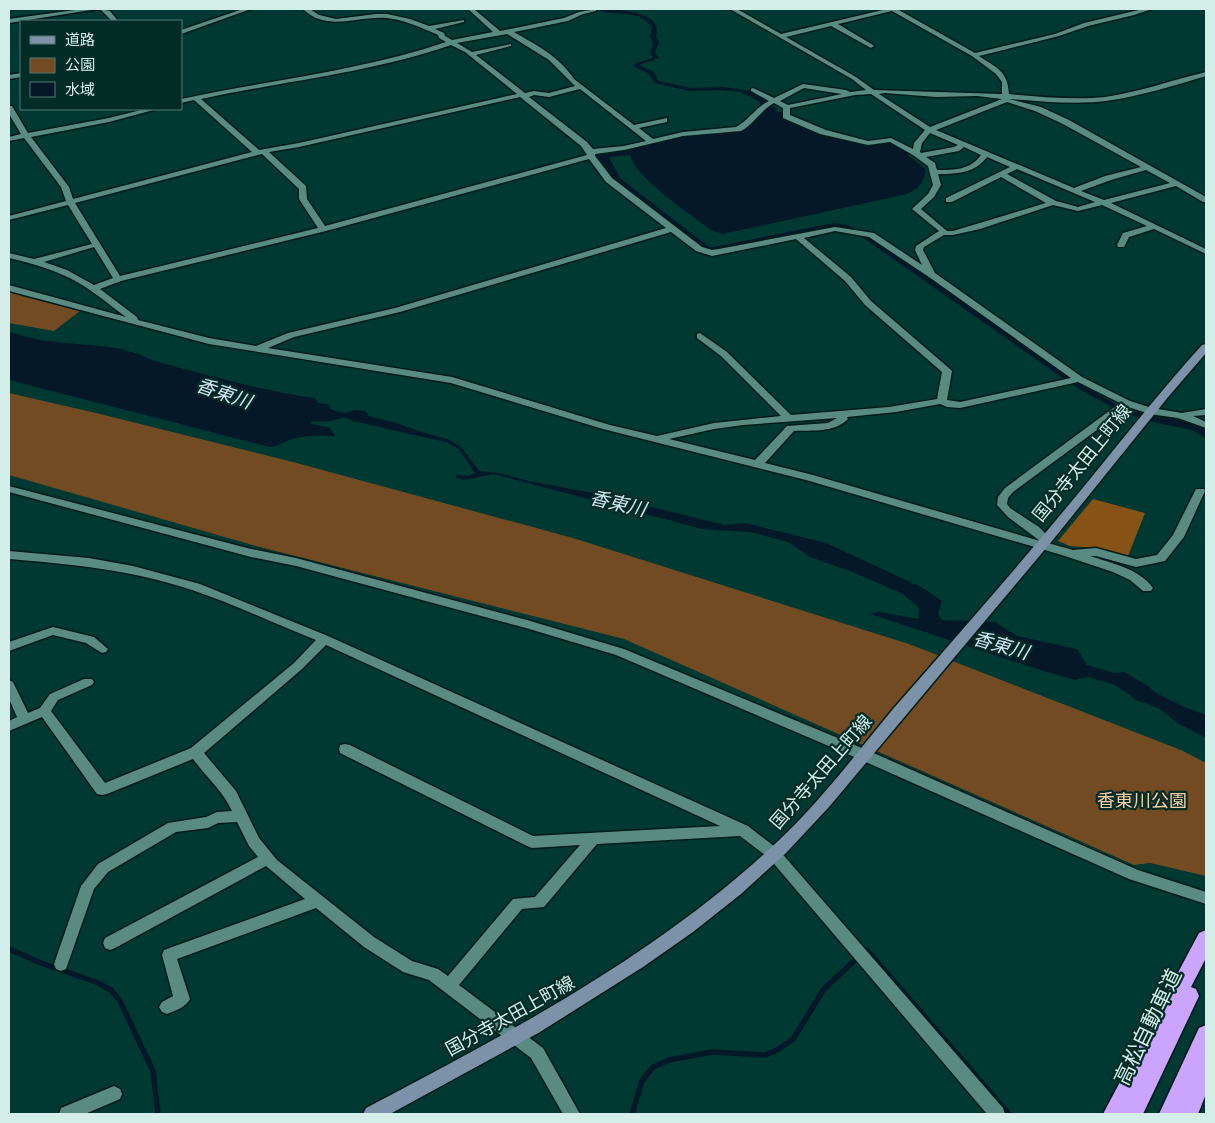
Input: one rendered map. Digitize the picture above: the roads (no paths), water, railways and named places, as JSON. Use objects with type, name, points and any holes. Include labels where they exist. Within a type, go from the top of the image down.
[{"type":"highway","points":[[1114,1114],[1206,939]]},
{"type":"highway","name":"高松自動車道","points":[[1132,1114],[1206,960]]},
{"type":"highway","points":[[1170,1114],[1206,1035]]},
{"type":"highway","points":[[1187,1114],[1206,1069]]},
{"type":"main road","name":"国分寺太田上町線","points":[[372,1114],[517,1037],[596,990],[643,959],[707,911],[774,854],[830,795],[866,753],[1041,546],[1147,414],[1206,347]]},
{"type":"street","points":[[22,20],[94,9]]},
{"type":"street","points":[[103,9],[108,12],[113,20]]},
{"type":"street","points":[[182,32],[248,9]]},
{"type":"street","points":[[306,9],[316,17],[324,20],[339,21],[368,16],[393,16],[429,28],[455,42],[472,53],[594,152],[610,180],[699,250],[712,253],[834,229],[854,234],[869,235],[932,276],[1074,381],[1122,406],[1147,414],[1180,415],[1206,412]]},
{"type":"street","points":[[471,9],[498,33]]},
{"type":"street","points":[[733,9],[854,78],[871,92],[929,130],[985,155],[1104,203],[1206,252]]},
{"type":"street","points":[[781,36],[894,9],[974,55],[999,73],[1005,82],[1007,98]]},
{"type":"street","points":[[974,55],[1057,35],[1086,24],[1149,9]]},
{"type":"street","points":[[182,101],[336,72],[421,53],[455,42],[566,20],[581,13],[594,10]]},
{"type":"street","points":[[429,28],[462,21]]},
{"type":"street","points":[[831,24],[871,46]]},
{"type":"street","points":[[507,31],[565,68],[572,80],[580,87],[651,141]]},
{"type":"street","points":[[472,53],[509,45]]},
{"type":"street","points":[[754,90],[772,102],[787,107],[855,93],[871,92],[936,95],[976,94],[1007,98],[1039,99],[1104,99],[1148,91],[1206,74]]},
{"type":"street","points":[[93,288],[118,279],[323,229],[594,152],[624,148],[683,134],[738,129],[746,125],[762,107],[803,86],[855,93]]},
{"type":"street","points":[[9,218],[261,152],[299,146],[524,95],[549,95],[580,87]]},
{"type":"street","points":[[196,98],[303,188],[303,199],[323,229]]},
{"type":"street","points":[[918,154],[918,143],[929,130],[1007,98],[1066,122],[1206,200]]},
{"type":"street","points":[[787,107],[786,116],[823,132],[868,143],[891,140],[918,154],[932,165],[937,185],[931,195],[916,208],[932,219],[943,230],[942,233]]},
{"type":"street","points":[[9,108],[25,135],[65,187],[70,202],[118,279]]},
{"type":"street","points":[[9,139],[109,120],[149,110]]},
{"type":"street","points":[[634,127],[664,120]]},
{"type":"street","points":[[918,154],[956,149],[962,145]]},
{"type":"street","points":[[935,172],[966,171],[980,163],[985,155]]},
{"type":"street","points":[[949,200],[1016,167]]},
{"type":"street","points":[[1073,191],[1108,178],[1148,167]]},
{"type":"street","points":[[1002,174],[1053,203],[1078,209],[1176,184]]},
{"type":"street","points":[[932,276],[919,250],[920,246],[942,233],[953,233],[977,228],[1053,203]]},
{"type":"street","points":[[1121,245],[1126,235],[1155,226]]},
{"type":"street","points":[[259,348],[291,335],[397,310],[671,229]]},
{"type":"street","points":[[796,236],[848,279],[868,302],[947,371],[942,400]]},
{"type":"street","points":[[33,262],[90,246]]},
{"type":"street","points":[[9,256],[49,266],[93,288],[114,306],[144,326]]},
{"type":"street","points":[[9,288],[144,326],[209,341],[452,380],[607,427],[809,477],[1069,553],[1117,568],[1134,577],[1147,588]]},
{"type":"street","points":[[700,336],[724,354],[746,378],[789,418]]},
{"type":"street","points":[[656,440],[683,431],[744,422],[891,410],[942,400],[948,404],[960,405],[1074,381]]},
{"type":"street","points":[[1041,546],[1038,531],[1007,512],[1002,505],[1003,497],[1009,490],[1122,406]]},
{"type":"street","points":[[758,464],[791,428],[830,426],[843,419],[840,414]]},
{"type":"street","points":[[1180,415],[1206,424]]},
{"type":"street","points":[[9,490],[251,553],[296,562],[527,624],[620,652],[866,753],[1134,875],[1206,898]]},
{"type":"street","points":[[1069,553],[1096,552],[1136,563],[1161,558],[1178,537],[1200,491]]},
{"type":"street","points":[[9,555],[89,562],[168,578],[251,608],[324,639],[743,830],[774,854],[997,1114]]},
{"type":"street","points":[[9,647],[54,631],[90,640],[102,649]]},
{"type":"street","points":[[44,711],[102,790],[196,752],[298,666],[324,639]]},
{"type":"street","points":[[9,726],[44,711],[54,697],[88,682]]},
{"type":"street","points":[[9,685],[24,719]]},
{"type":"street","points":[[345,749],[532,842],[743,830]]},
{"type":"street","points":[[196,752],[206,767],[231,795],[254,842],[267,859],[316,902],[368,942],[408,968],[433,974],[537,1053],[572,1114]]},
{"type":"street","points":[[61,964],[88,886],[103,868],[173,827],[208,822],[217,818],[240,816]]},
{"type":"street","points":[[449,986],[518,902],[540,903],[594,838]]},
{"type":"street","points":[[110,943],[267,859]]},
{"type":"street","points":[[167,1007],[182,999],[169,954],[316,902]]},
{"type":"street","points":[[67,1114],[114,1094]]},
{"type":"water","points":[[595,9],[634,13],[652,20],[657,27],[656,35],[659,43],[655,52],[659,58],[639,65],[654,72],[658,81],[691,88],[724,87],[751,91],[771,101],[768,103],[777,109],[776,111],[783,113],[783,117],[787,121],[868,144],[889,142],[911,152],[908,155],[925,169],[921,184],[907,194],[723,234],[712,231],[665,196],[642,175],[630,155],[609,157],[620,178],[709,247],[833,223],[848,225],[873,238],[1073,379],[1130,411],[1195,423],[1206,429],[1206,440],[1199,433],[1146,420],[1122,411],[1077,388],[865,239],[849,230],[833,227],[716,251],[702,249],[611,179],[594,157],[595,154],[630,150],[674,137],[740,130],[764,108],[760,106],[760,102],[741,92],[721,90],[690,91],[655,83],[649,74],[633,66],[636,63],[653,58],[650,52],[653,45],[650,36],[652,28],[641,17],[602,12]]},
{"type":"water","name":"香東川","points":[[9,332],[33,339],[114,348],[233,382],[315,398],[318,403],[328,404],[332,410],[344,413],[355,410],[365,411],[371,417],[397,423],[450,440],[462,448],[479,471],[499,473],[529,481],[603,495],[724,525],[745,523],[826,543],[921,587],[942,601],[938,614],[942,620],[995,622],[1017,636],[1077,649],[1087,665],[1114,673],[1124,672],[1147,685],[1156,693],[1184,707],[1206,715],[1206,738],[1179,724],[1158,708],[1136,700],[1115,685],[1088,677],[1075,680],[1037,669],[870,614],[880,612],[918,619],[919,608],[903,594],[850,571],[810,557],[788,542],[751,532],[702,529],[494,474],[464,480],[455,477],[457,475],[469,476],[475,473],[459,449],[446,442],[346,418],[312,421],[311,424],[330,428],[335,436],[302,437],[270,447],[9,380]]},
{"type":"waterway","points":[[28,20],[101,9]]},
{"type":"waterway","points":[[311,9],[319,16]]},
{"type":"waterway","points":[[9,23],[20,21]]},
{"type":"waterway","points":[[452,40],[468,49],[501,74]]},
{"type":"waterway","points":[[585,141],[598,153]]},
{"type":"waterway","points":[[9,949],[41,963],[96,982],[111,990],[120,1001],[153,1071],[158,1114]]},
{"type":"waterway","points":[[867,950],[1009,1114]]},
{"type":"waterway","points":[[632,1114],[642,1081],[653,1067],[669,1060],[712,1052],[766,1055],[779,1049],[793,1039],[824,989],[853,962]]},
{"type":"park label","name":"香東川公園","points":[[1142,801]]}]
